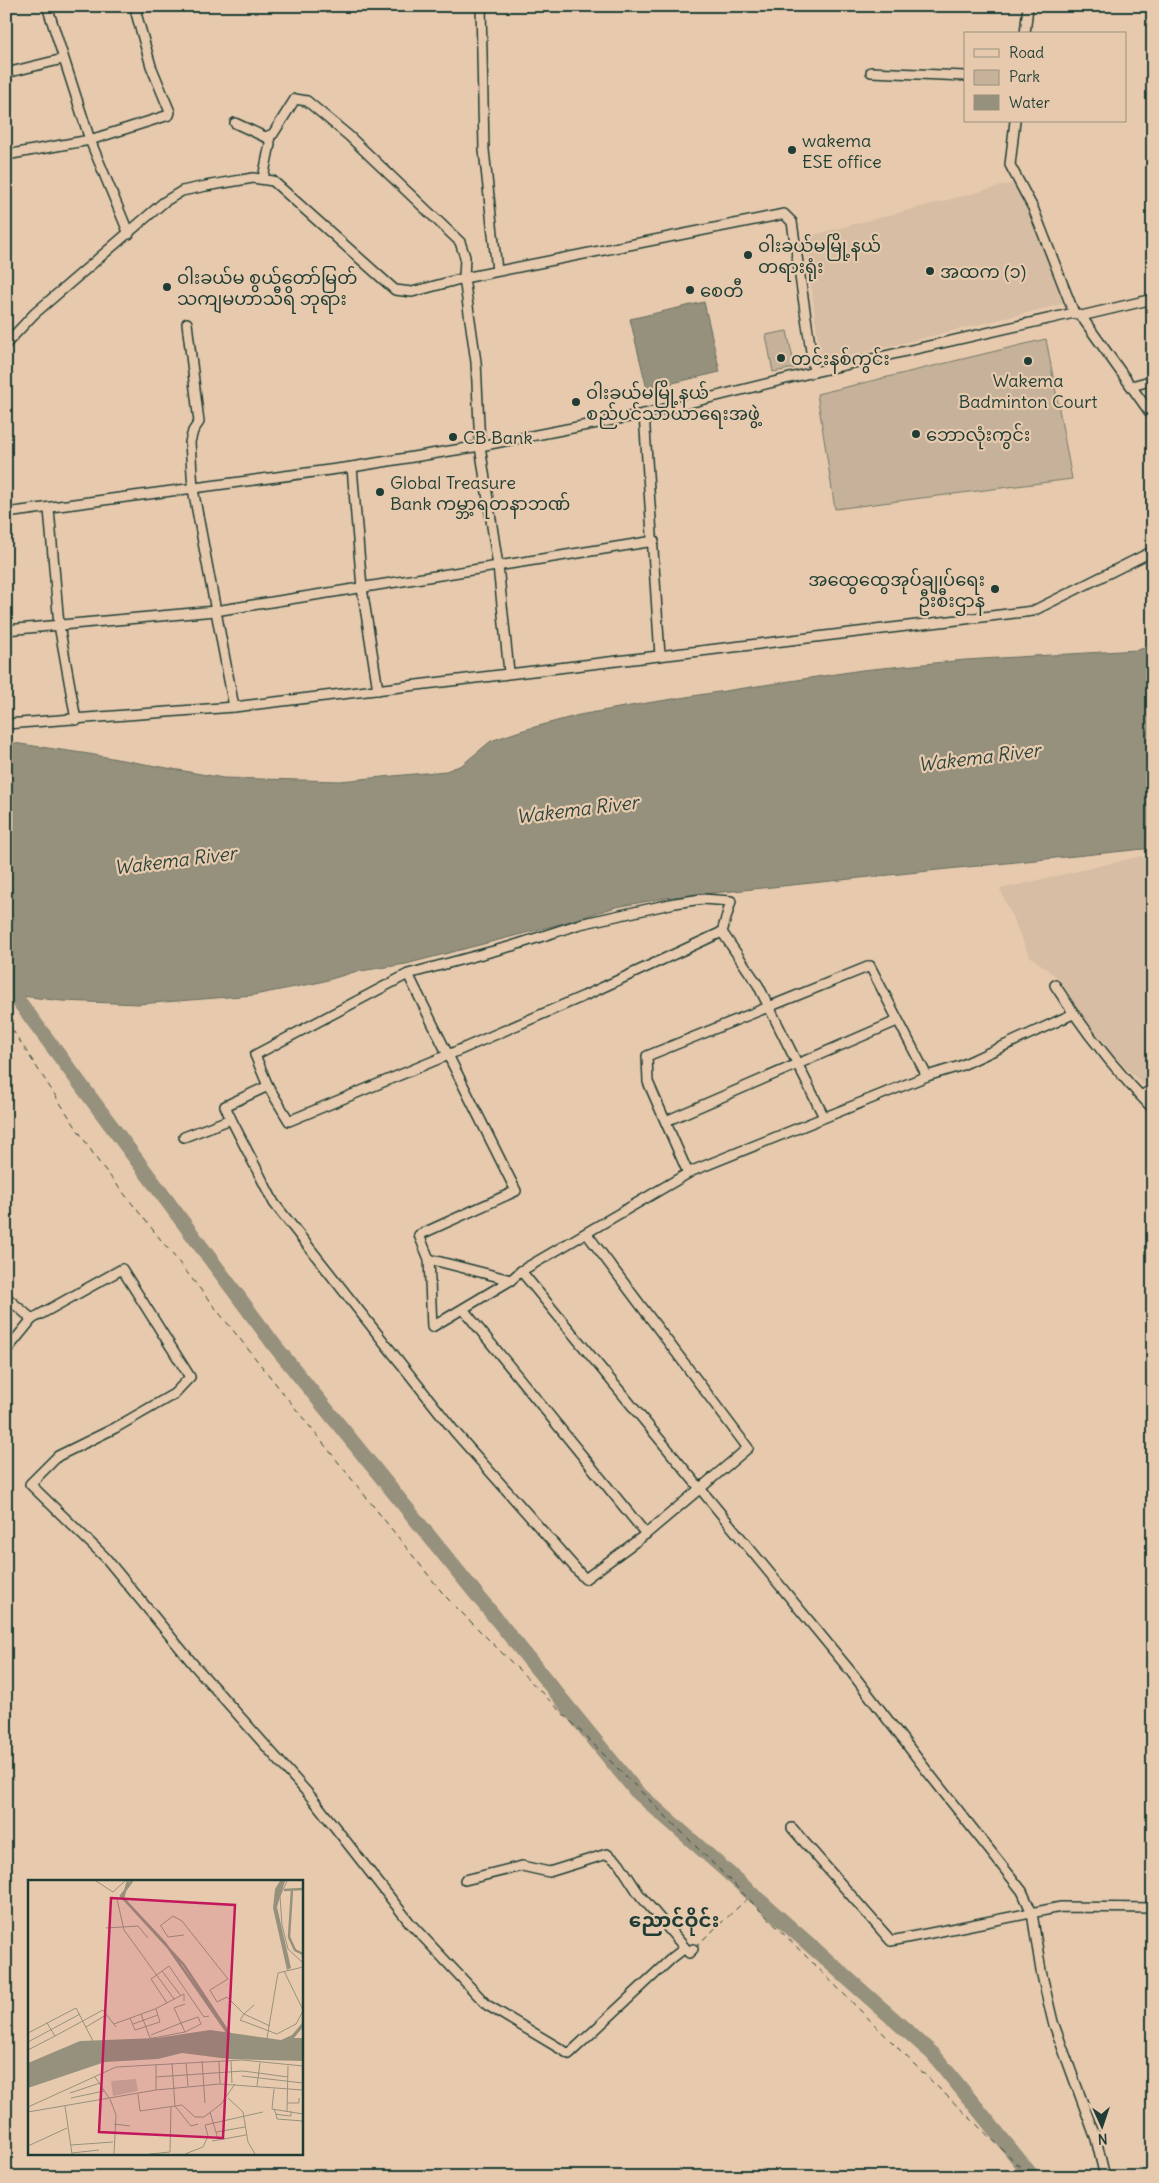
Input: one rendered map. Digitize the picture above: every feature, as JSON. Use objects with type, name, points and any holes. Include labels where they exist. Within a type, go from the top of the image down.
[{"type":"street","points":[[47,6],[90,140],[129,234]]},
{"type":"street","points":[[6,156],[90,140],[169,115],[170,112],[151,66],[136,13],[140,6]]},
{"type":"street","points":[[481,6],[484,150],[497,271]]},
{"type":"street","points":[[1025,32],[1028,6]]},
{"type":"street","points":[[6,73],[63,59]]},
{"type":"street","points":[[871,72],[964,76]]},
{"type":"street","points":[[235,123],[265,137],[269,136],[273,134],[295,99],[307,101],[348,136],[460,242],[464,257],[464,278],[476,362],[480,446],[498,566],[509,672]]},
{"type":"street","points":[[1015,122],[1010,165],[1033,208],[1078,314],[1153,417]]},
{"type":"street","points":[[262,178],[270,144],[269,136]]},
{"type":"street","points":[[6,344],[34,314],[164,202],[182,191],[262,178],[273,181],[395,290],[412,292],[497,271],[784,214],[792,222],[814,372]]},
{"type":"street","points":[[6,514],[352,467],[480,446],[644,414],[814,372],[1153,299]]},
{"type":"street","points":[[187,323],[199,422],[190,442],[193,489],[234,707]]},
{"type":"street","points":[[1132,386],[1153,380]]},
{"type":"street","points":[[644,414],[654,541],[660,656]]},
{"type":"street","points":[[352,467],[362,588],[378,690]]},
{"type":"street","points":[[49,509],[60,625],[76,720]]},
{"type":"street","points":[[6,630],[215,611],[654,541]]},
{"type":"street","points":[[6,724],[234,707],[509,672],[660,656],[1033,611],[1153,551]]},
{"type":"street","points":[[702,900],[731,901],[722,932],[584,996],[290,1121],[268,1086],[255,1054],[408,974],[512,946],[580,924],[702,900]]},
{"type":"street","points":[[722,932],[758,985],[824,1117]]},
{"type":"street","points":[[688,1173],[648,1082],[647,1056],[769,1006],[870,966],[927,1076]]},
{"type":"street","points":[[408,974],[516,1191],[419,1235],[429,1258],[432,1327],[510,1280],[521,1271],[688,1173],[927,1076],[960,1066],[1073,1014]]},
{"type":"street","points":[[1055,985],[1073,1014],[1113,1066],[1153,1109]]},
{"type":"street","points":[[666,1122],[797,1063],[897,1021]]},
{"type":"street","points":[[268,1086],[225,1106],[274,1203],[455,1432],[585,1579],[646,1534],[748,1448],[587,1234]]},
{"type":"street","points":[[1141,1096],[1153,1089]]},
{"type":"street","points":[[184,1137],[231,1119]]},
{"type":"street","points":[[429,1258],[510,1280]]},
{"type":"street","points":[[6,1351],[32,1319],[122,1269],[190,1377],[174,1394],[115,1428],[58,1456],[30,1484],[105,1557],[194,1665],[312,1798],[410,1923],[487,2005],[569,2054],[689,1949],[640,1894],[619,1863],[607,1854],[549,1872],[522,1866],[465,1880]]},
{"type":"street","points":[[521,1271],[852,1673],[926,1771],[1022,1891],[1032,1913],[1041,1971],[1053,2022],[1096,2139],[1105,2177]]},
{"type":"street","points":[[6,1297],[32,1319]]},
{"type":"street","points":[[463,1309],[646,1534]]},
{"type":"street","points":[[792,1828],[891,1941],[1061,1907],[1153,1908]]},
{"type":"shaded area","name":"အထက (၁)","points":[[1013,183],[1034,222],[1063,304],[821,363],[805,237]]},
{"type":"shaded area","points":[[1142,856],[1149,865],[1153,865],[1153,1079],[1144,1085],[1117,1060],[1084,1018],[1059,979],[1029,955],[1000,889]]},
{"type":"green space","points":[[787,331],[795,368],[773,372],[766,335]]},
{"type":"green space","points":[[1046,339],[1072,479],[835,509],[817,394]]},
{"type":"water","points":[[704,302],[720,372],[647,389],[630,319]]},
{"type":"water","name":"Wakema River","points":[[1153,645],[1153,848],[665,898],[616,907],[564,923],[406,964],[354,972],[321,982],[254,995],[139,1004],[62,1001],[6,994],[6,742],[89,754],[223,778],[340,781],[446,771],[462,765],[491,741],[520,731],[579,715],[647,703],[862,670],[965,660],[1138,650]]},
{"type":"waterway","points":[[6,984],[275,1346],[636,1791],[933,2054],[1033,2177]]},
{"type":"ferry route","points":[[6,1020],[98,1161],[445,1596],[917,2067],[1031,2177]]},
{"type":"ferry route","points":[[695,1947],[747,1899]]},
{"type":"place","name":"wakema ESE office","points":[[792,150]]},
{"type":"place","name":"ဝါးခယ်မမြို့နယ် တရားရုံး","points":[[748,255]]},
{"type":"place","name":"အထက (၁)","points":[[930,271]]},
{"type":"place","name":"ဝါးခယ်မ စွယ်တော်မြတ် သကျမဟာသီရိ ဘုရား","points":[[167,287]]},
{"type":"place","name":"စေတီ","points":[[690,290]]},
{"type":"place","name":"တင်းနစ်ကွင်း","points":[[781,358]]},
{"type":"place","name":"Wakema Badminton Court","points":[[1028,361]]},
{"type":"place","name":"ဝါးခယ်မမြို့နယ် စည်ပင်သာယာရေးအဖွဲ့","points":[[576,402]]},
{"type":"place","name":"ဘောလုံးကွင်း","points":[[916,434]]},
{"type":"place","name":"CB Bank","points":[[453,437]]},
{"type":"place","name":"Global Treasure Bank ကမ္ဘာ့ရတနာဘဏ်","points":[[380,492]]},
{"type":"place","name":"အထွေထွေအုပ်ချုပ်ရေး ဦးစီးဌာန","points":[[995,589]]},
{"type":"district","name":"ညောင်ဝိုင်း","points":[[674,1919]]}]
